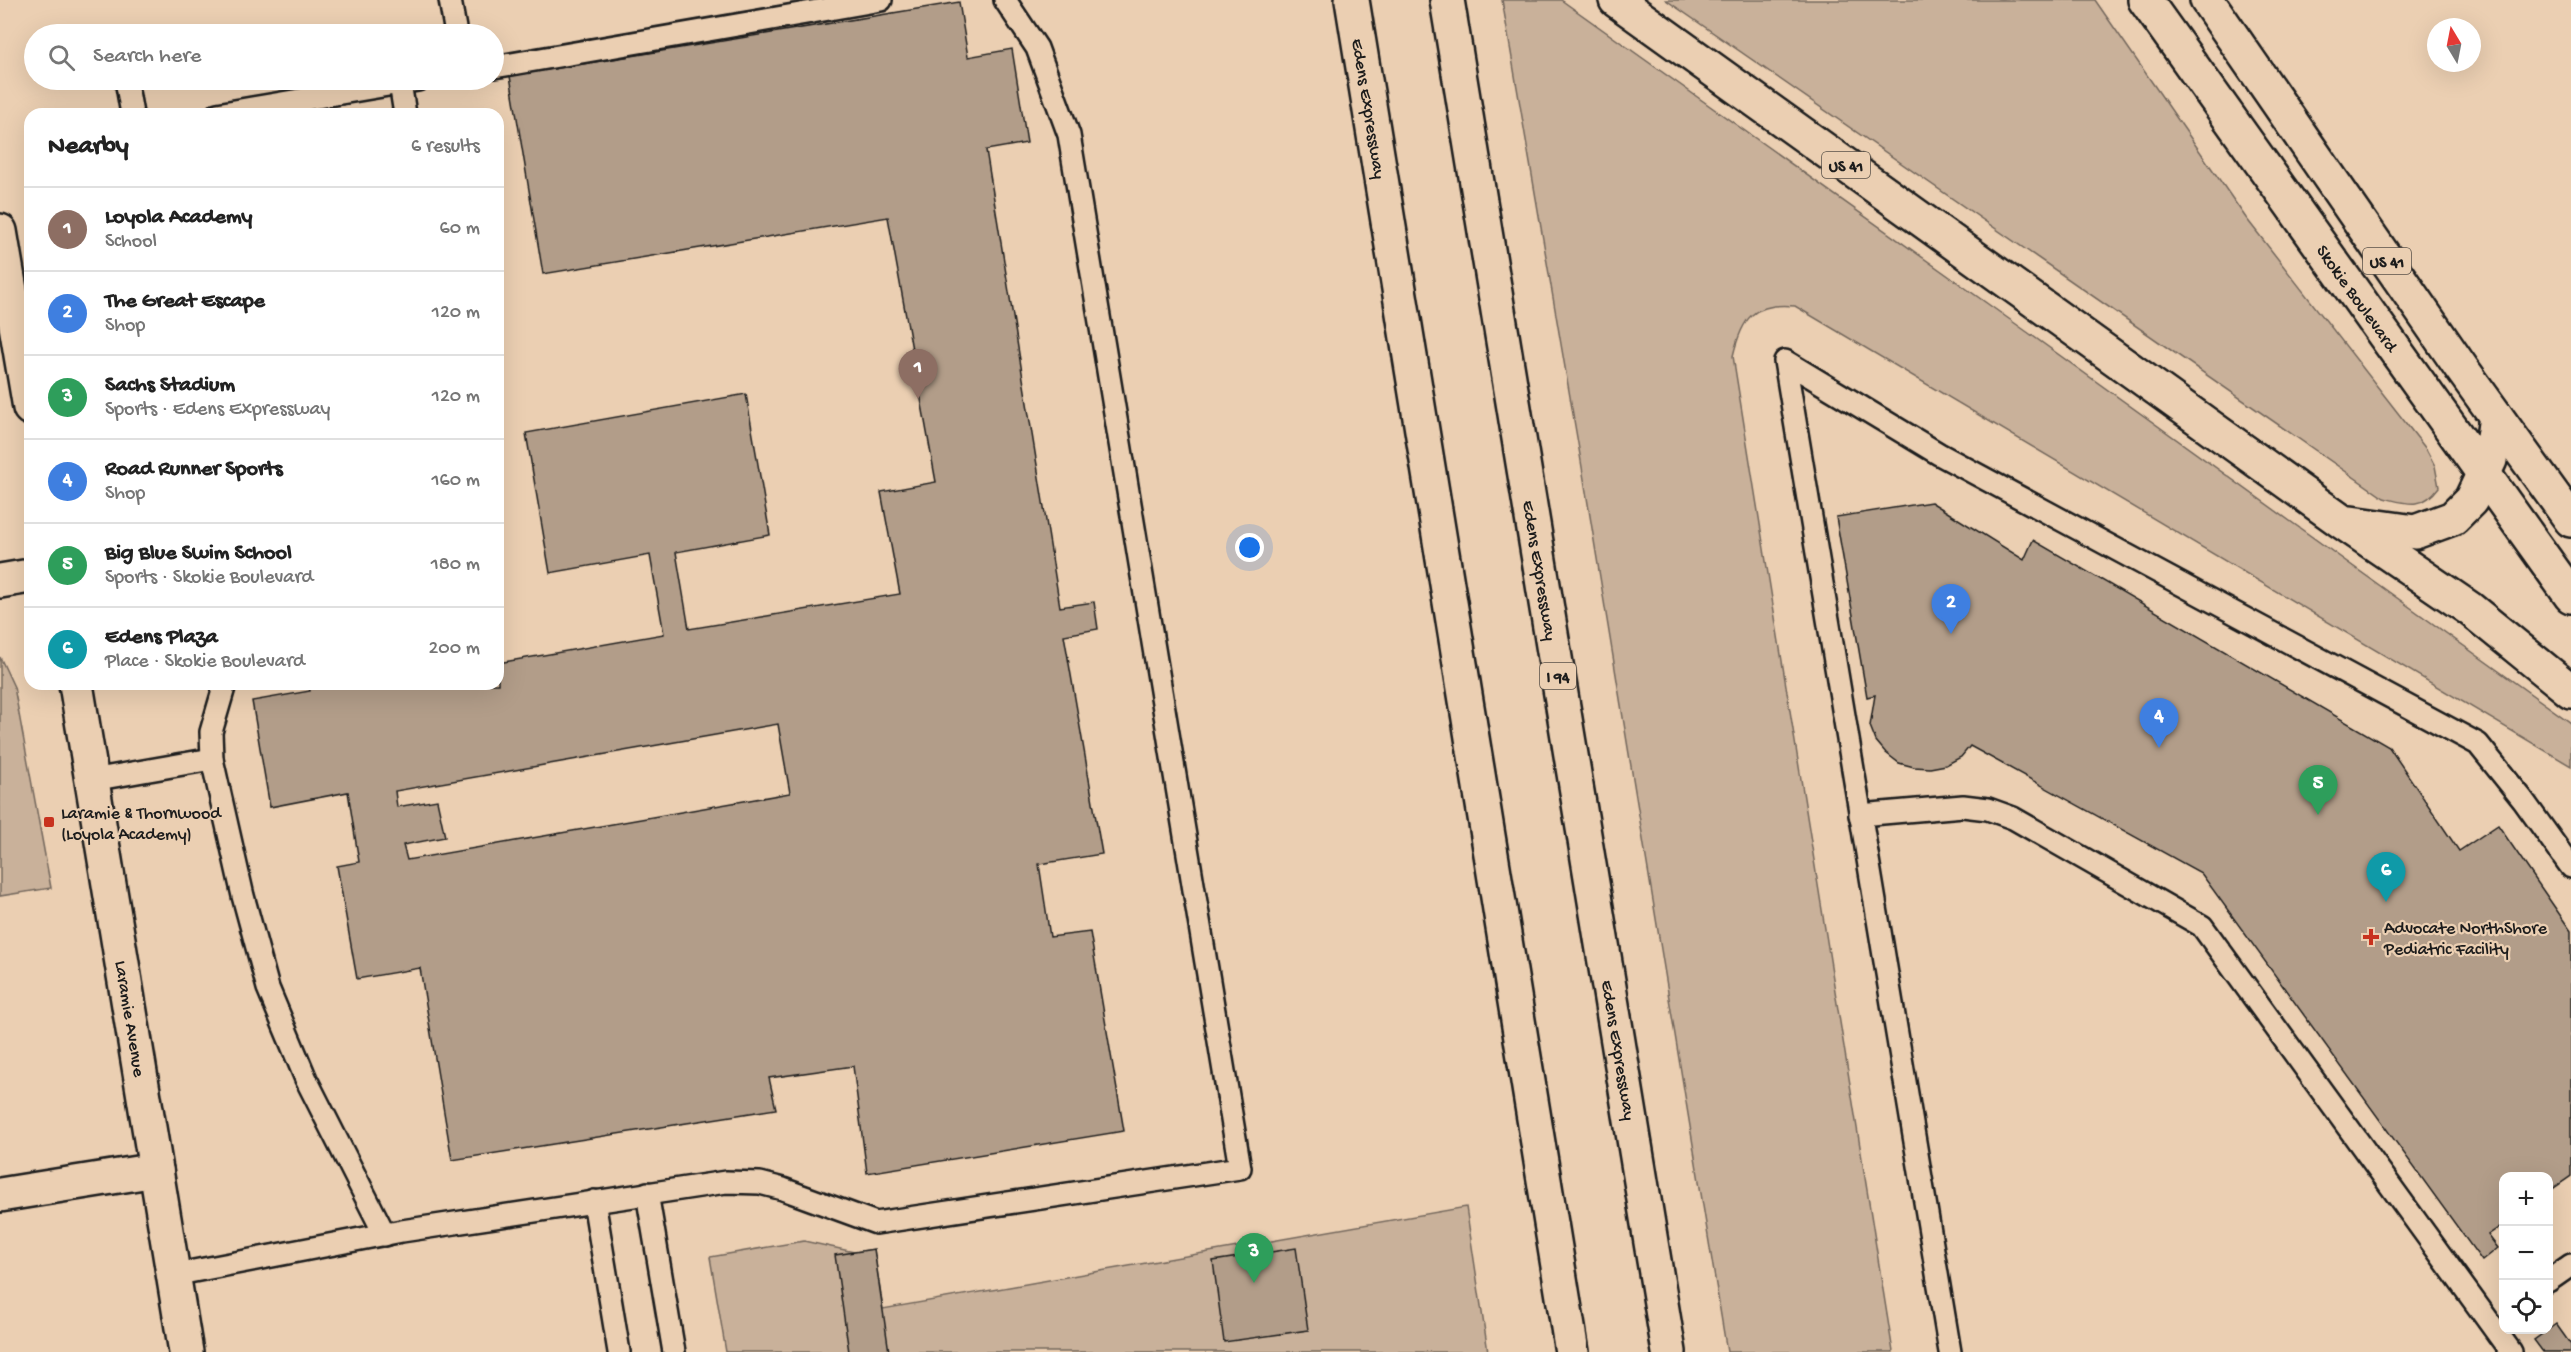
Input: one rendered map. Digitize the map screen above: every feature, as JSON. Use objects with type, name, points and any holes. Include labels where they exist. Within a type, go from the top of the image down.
[{"type":"main road","name":"Edens Expressway","points":[[1352,0],[1572,1352]]},
{"type":"main road","name":"Edens Expressway","points":[[1447,0],[1669,1352]]},
{"type":"main road","name":"US 41","points":[[1616,0],[2341,521],[2470,609],[2571,691]]},
{"type":"main road","name":"Skokie Boulevard","points":[[2145,0],[2571,596]]},
{"type":"main road","name":"US 41","points":[[2207,0],[2496,416],[2571,520]]},
{"type":"main road","points":[[0,231],[22,311],[24,335]]},
{"type":"main road","points":[[2341,521],[2415,532],[2453,518],[2471,500],[2490,460],[2496,416]]},
{"type":"main road","points":[[0,581],[24,577]]},
{"type":"main road","name":"Laramie Avenue","points":[[77,690],[186,1352]]},
{"type":"main road","points":[[0,1195],[156,1170]]},
{"type":"lane","points":[[450,0],[454,24]]},
{"type":"lane","points":[[504,65],[881,0]]},
{"type":"lane","points":[[173,1275],[385,1235],[647,1192],[726,1182],[760,1183],[876,1223],[1240,1168],[1069,135],[1036,48],[1005,0]]},
{"type":"lane","points":[[128,90],[131,108]]},
{"type":"lane","points":[[252,108],[357,90]]},
{"type":"lane","points":[[406,108],[408,90]]},
{"type":"lane","points":[[1950,1352],[1785,361],[1939,454],[2478,744],[2523,800],[2571,867]]},
{"type":"lane","points":[[223,690],[211,732],[212,759],[243,896],[268,988],[306,1079],[385,1235]]},
{"type":"lane","points":[[92,780],[212,759]]},
{"type":"lane","points":[[1860,815],[1963,806],[1996,812],[2013,818],[2202,926],[2497,1319],[2511,1352]]},
{"type":"lane","points":[[647,1192],[674,1352]]},
{"type":"lane","points":[[594,1201],[619,1352]]},
{"type":"lane","points":[[2549,1280],[2571,1265]]},
{"type":"shaded area","points":[[1502,0],[1561,0],[2571,723],[2571,766],[1795,306],[1769,307],[1752,315],[1745,322],[1733,356],[1893,1352],[1727,1352],[1580,455]]},
{"type":"shaded area","points":[[1666,0],[2095,0],[2246,218],[2426,449],[2435,466],[2439,487],[2421,502],[2408,503],[2384,498]]},
{"type":"shaded area","points":[[0,657],[14,687],[51,888],[0,896]]},
{"type":"shaded area","points":[[1466,1207],[1488,1352],[726,1352],[710,1257],[804,1241],[854,1252],[874,1249],[883,1309]]},
{"type":"building","points":[[959,2],[968,57],[1012,49],[1027,143],[986,150],[1060,607],[1094,602],[1098,629],[1064,635],[1102,854],[1039,864],[1050,937],[1090,932],[1124,1131],[867,1173],[853,1066],[769,1078],[776,1109],[452,1160],[420,968],[357,979],[337,866],[359,862],[348,792],[270,807],[252,701],[310,690],[504,690],[504,662],[664,634],[650,555],[550,573],[526,433],[746,394],[770,535],[676,552],[689,629],[900,594],[881,492],[936,482],[888,217],[543,274],[510,76]],"holes":[[[778,724],[790,793],[407,860],[403,845],[445,837],[437,800],[397,807],[395,791]]]},
{"type":"building","points":[[1931,502],[2024,560],[2033,540],[2389,747],[2459,851],[2498,825],[2571,931],[2571,1176],[2553,1189],[2553,1172],[2499,1172],[2499,1227],[2488,1235],[2498,1248],[2482,1261],[2201,873],[1970,746],[1961,757],[1946,765],[1930,768],[1899,763],[1886,753],[1876,741],[1870,726],[1875,695],[1867,697],[1836,517]]},
{"type":"building","points":[[1296,1248],[1308,1330],[1224,1342],[1213,1261]]},
{"type":"building","points":[[874,1249],[889,1352],[849,1352],[835,1255]]},
{"type":"building","points":[[2556,1324],[2571,1345],[2571,1352],[2543,1352],[2534,1340],[2542,1334],[2553,1334],[2553,1326]]},
{"type":"place","name":"Loyola Academy","points":[[918,399]]},
{"type":"place","name":"The Great Escape","points":[[1951,634]]},
{"type":"place","name":"Road Runner Sports","points":[[2159,748]]},
{"type":"place","name":"Big Blue Swim School","points":[[2318,815]]},
{"type":"place","name":"Laramie & Thornwood (Loyola Academy)","points":[[49,822]]},
{"type":"place","name":"Edens Plaza","points":[[2386,902]]},
{"type":"place","name":"Advocate NorthShore Pediatric Facility","points":[[2371,937]]},
{"type":"place","name":"Sachs Stadium","points":[[1254,1283]]}]
